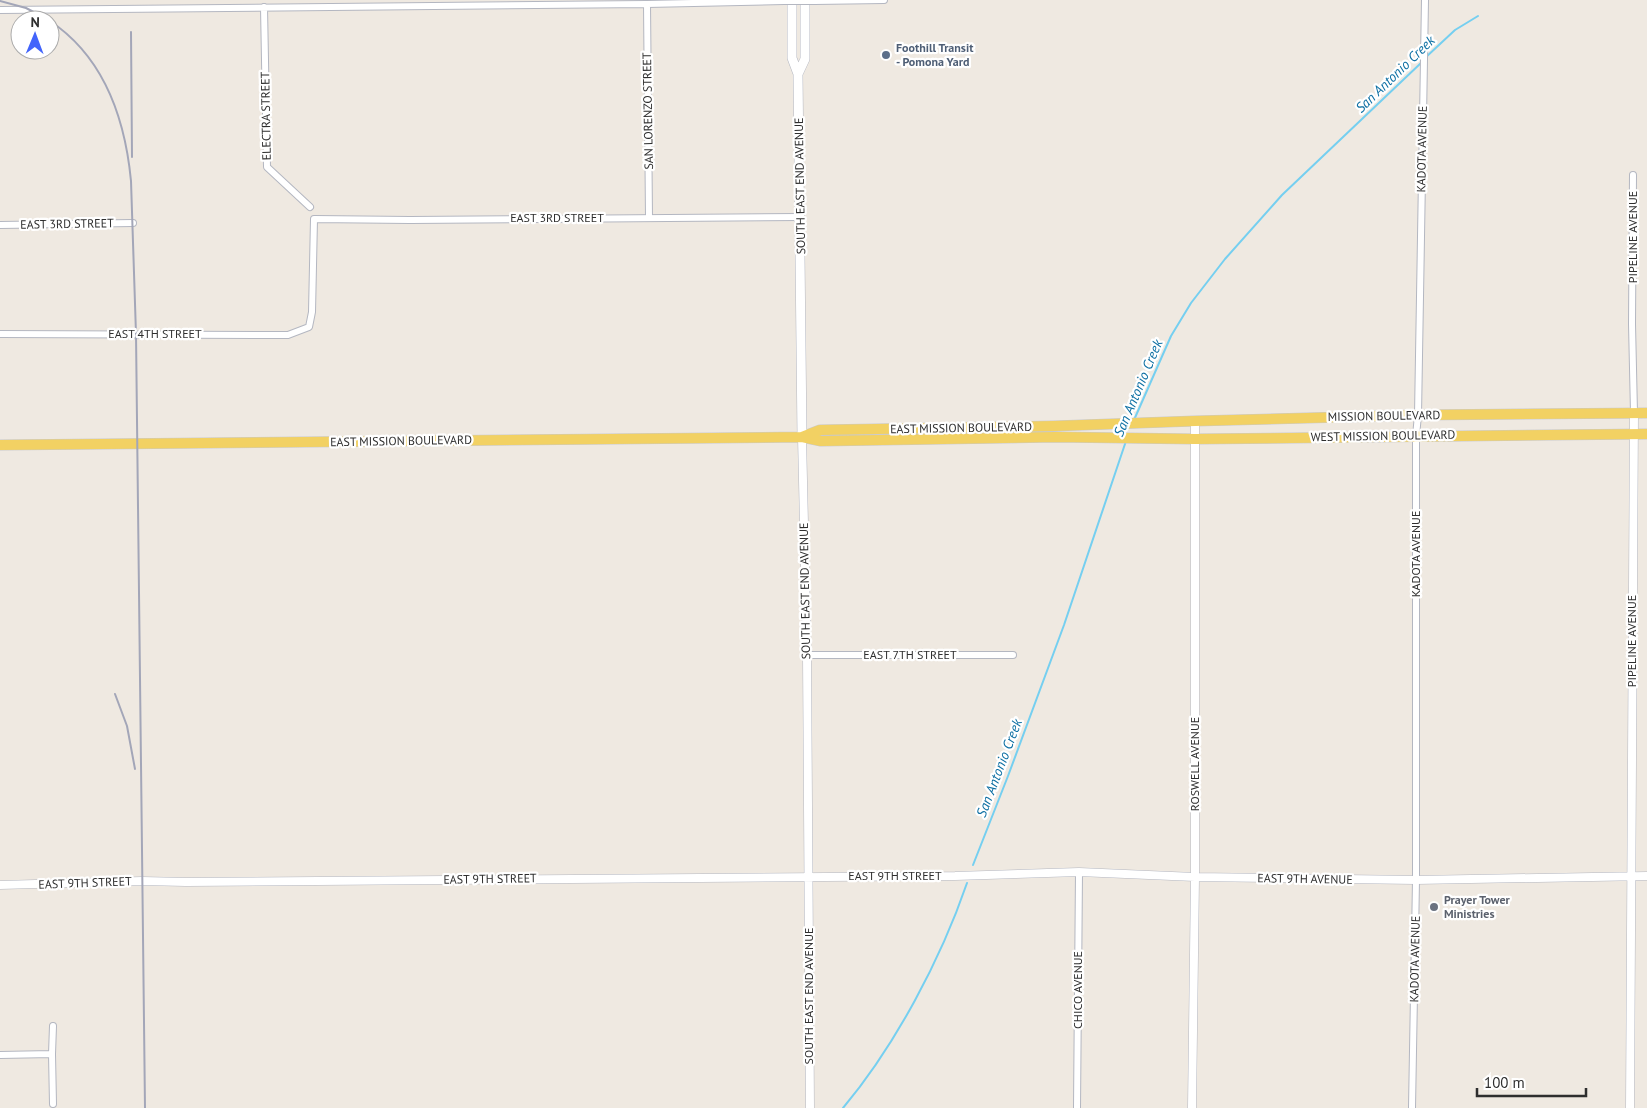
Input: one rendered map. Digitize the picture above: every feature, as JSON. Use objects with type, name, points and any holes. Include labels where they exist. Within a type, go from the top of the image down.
[{"type":"main road","points":[[798,74],[805,59],[809,0]]},
{"type":"main road","points":[[788,1],[792,58],[798,74]]},
{"type":"main road","name":"SOUTH EAST END AVENUE","points":[[798,74],[802,437]]},
{"type":"main road","name":"MISSION BOULEVARD","points":[[1120,424],[1418,415],[1647,413]]},
{"type":"main road","name":"EAST MISSION BOULEVARD","points":[[802,437],[820,430],[1120,424]]},
{"type":"main road","name":"WEST MISSION BOULEVARD","points":[[1120,438],[1195,439],[1647,434]]},
{"type":"main road","name":"EAST MISSION BOULEVARD","points":[[0,445],[802,437],[821,441],[1056,437],[1120,438]]},
{"type":"street","points":[[0,10],[884,0]]},
{"type":"street","name":"KADOTA AVENUE","points":[[1412,1108],[1416,880],[1416,436],[1418,415],[1425,0]]},
{"type":"street","name":"SAN LORENZO STREET","points":[[647,4],[650,218]]},
{"type":"street","name":"ELECTRA STREET","points":[[264,7],[268,167],[310,207]]},
{"type":"street","name":"PIPELINE AVENUE","points":[[1630,1108],[1634,413],[1632,324],[1633,175]]},
{"type":"street","name":"EAST 3RD STREET","points":[[309,327],[312,312],[314,219],[800,217]]},
{"type":"street","name":"EAST 3RD STREET","points":[[0,225],[133,223]]},
{"type":"street","name":"EAST 4TH STREET","points":[[0,334],[288,335],[309,327]]},
{"type":"street","name":"ROSWELL AVENUE","points":[[1192,1108],[1195,877],[1195,421]]},
{"type":"street","name":"SOUTH EAST END AVENUE","points":[[802,437],[807,655],[810,1108]]},
{"type":"street","name":"EAST 7TH STREET","points":[[807,655],[1014,655]]},
{"type":"street","name":"EAST 9TH AVENUE","points":[[979,876],[1079,872],[1195,877],[1416,880],[1647,876]]},
{"type":"street","name":"CHICO AVENUE","points":[[1078,1108],[1079,872]]},
{"type":"street","name":"EAST 9TH STREET","points":[[0,885],[142,881],[979,876]]},
{"type":"street","points":[[53,1026],[53,1104]]},
{"type":"street","points":[[0,1055],[52,1054]]},
{"type":"waterway","name":"San Antonio Creek","points":[[1425,58],[1455,30],[1478,16]]},
{"type":"waterway","name":"San Antonio Creek","points":[[1134,420],[1171,336],[1191,303],[1225,259],[1282,195],[1422,62]]},
{"type":"waterway","name":"San Antonio Creek","points":[[973,865],[1064,625],[1126,441]]},
{"type":"waterway","name":"San Antonio Creek","points":[[843,1108],[881,1057],[915,1001],[944,942],[967,883]]},
{"type":"railway","points":[[0,1],[30,10]]},
{"type":"railway","points":[[60,29],[85,52],[98,71],[108,91],[117,112],[123,134],[131,181],[136,334],[145,1108]]},
{"type":"railway","points":[[131,32],[132,157]]},
{"type":"railway","points":[[115,694],[127,726],[135,769]]},
{"type":"place","name":"Foothill Transit - Pomona Yard","points":[[886,55]]},
{"type":"place","name":"Prayer Tower Ministries","points":[[1434,907]]}]
